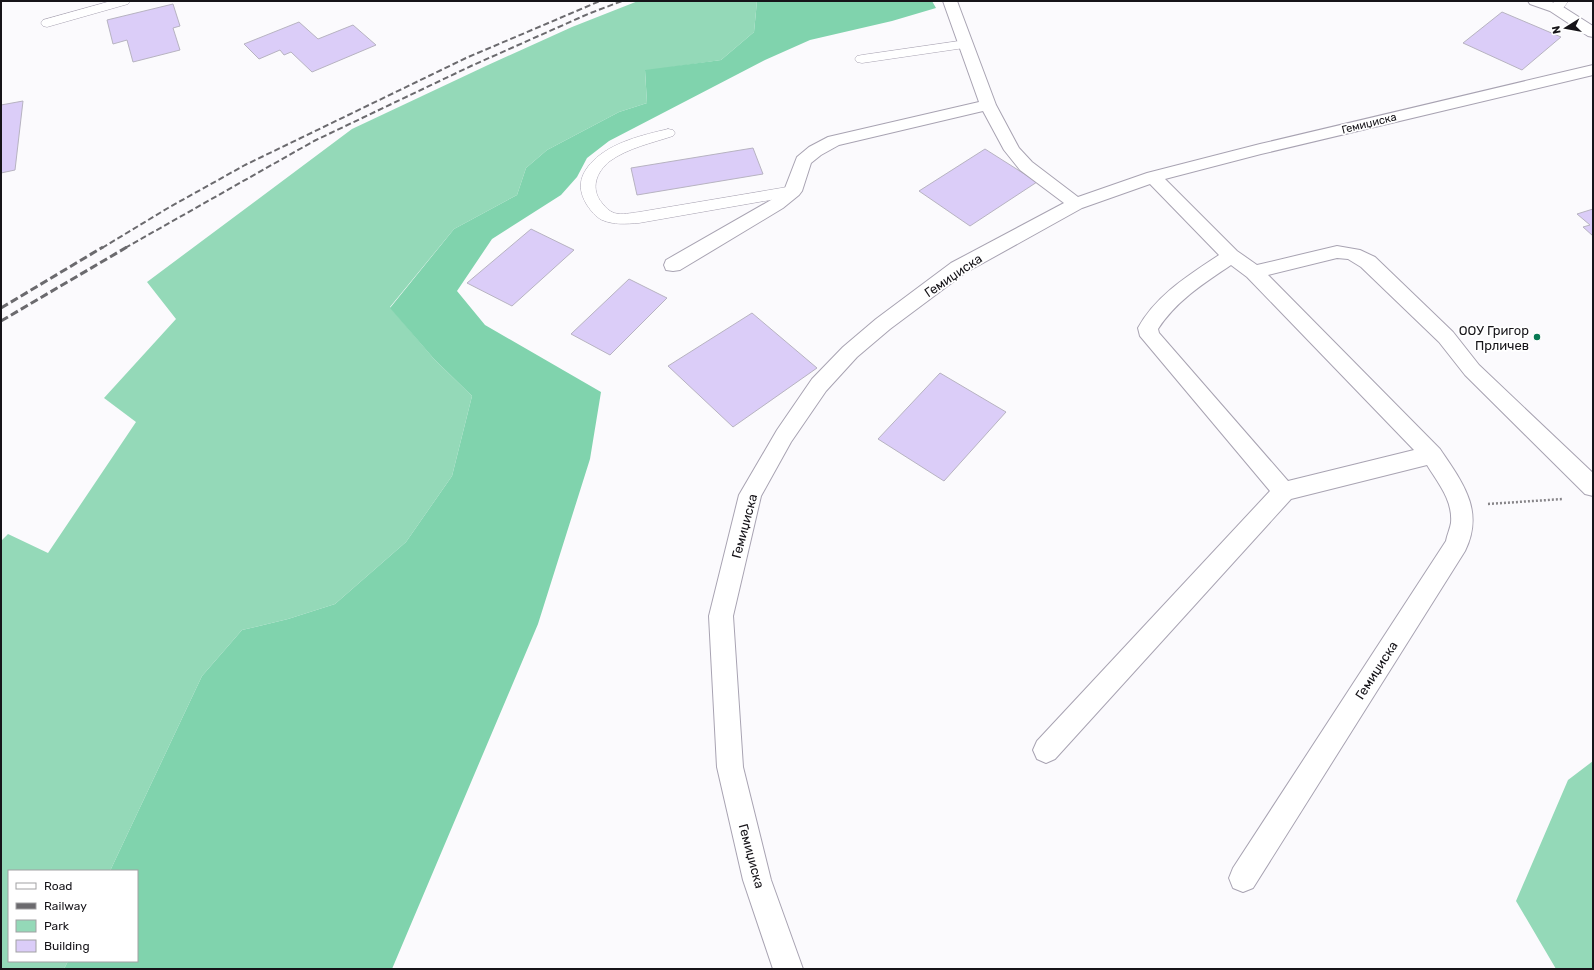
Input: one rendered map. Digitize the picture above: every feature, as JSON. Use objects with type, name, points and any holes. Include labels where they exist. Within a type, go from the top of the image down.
[{"type":"street","points":[[950,1],[988,105],[1012,150],[1026,166],[1076,204]]},
{"type":"street","points":[[1535,1],[1558,4],[1593,34]]},
{"type":"street","name":"Гемиџиска","points":[[788,969],[757,880],[730,767],[722,616],[750,495],[784,436],[819,385],[850,352],[883,324],[958,268],[1076,204],[1153,177],[1275,146],[1590,74]]},
{"type":"street","points":[[673,265],[777,204],[793,191],[804,161],[815,150],[834,141],[988,105]]},
{"type":"street","name":"Гемиџиска","points":[[1153,177],[1231,256],[1254,272],[1432,455],[1452,484],[1460,506],[1462,521],[1457,544],[1243,878]]},
{"type":"street","points":[[1254,272],[1337,252],[1348,252],[1358,255],[1368,262],[1446,337],[1472,370],[1593,487]]},
{"type":"street","points":[[1231,256],[1188,285],[1148,328],[1150,336],[1284,490]]},
{"type":"street","points":[[1046,750],[1284,490],[1432,455]]},
{"type":"lane","points":[[46,23],[124,1]]},
{"type":"lane","points":[[862,59],[966,44]]},
{"type":"lane","points":[[668,133],[621,149],[604,158],[594,167],[588,181],[588,193],[594,206],[610,217],[633,219],[680,212],[793,191]]},
{"type":"path","points":[[1460,506],[1570,499]]},
{"type":"green space","points":[[638,1],[757,1],[754,32],[721,60],[645,71],[647,103],[619,112],[547,150],[526,168],[517,195],[454,229],[390,307],[434,359],[472,396],[452,476],[406,542],[335,604],[288,619],[242,630],[202,676],[110,870],[8,870],[8,962],[68,962],[64,969],[1,969],[1,541],[8,534],[48,553],[136,422],[104,398],[176,319],[147,282],[352,129],[572,27]]},
{"type":"green space","points":[[757,1],[932,1],[936,8],[892,21],[810,40],[765,60],[609,141],[587,158],[577,177],[561,195],[492,239],[457,291],[485,325],[601,392],[590,459],[538,624],[392,969],[64,969],[68,962],[138,962],[138,870],[110,870],[202,676],[242,630],[288,619],[335,604],[406,542],[452,476],[472,396],[434,359],[390,308],[454,229],[517,195],[526,168],[547,150],[619,112],[647,103],[645,70],[721,60],[754,32]]},
{"type":"green space","points":[[1593,761],[1593,969],[1556,969],[1516,901],[1568,780]]},
{"type":"building","points":[[173,4],[180,26],[173,28],[180,50],[133,62],[127,40],[113,44],[107,20]]},
{"type":"building","points":[[1502,12],[1561,37],[1522,70],[1463,43]]},
{"type":"building","points":[[299,22],[318,39],[353,25],[376,45],[312,72],[291,52],[284,55],[280,50],[259,59],[244,44]]},
{"type":"building","points":[[23,101],[15,170],[1,173],[1,105]]},
{"type":"building","points":[[753,148],[763,174],[637,195],[631,168]]},
{"type":"building","points":[[985,149],[1037,182],[970,226],[919,191]]},
{"type":"building","points":[[1593,209],[1593,236],[1583,227],[1590,225],[1577,214]]},
{"type":"building","points":[[531,229],[574,250],[512,306],[467,283]]},
{"type":"building","points":[[629,279],[667,298],[610,355],[571,334]]},
{"type":"building","points":[[752,313],[817,368],[733,427],[668,366]]},
{"type":"building","points":[[940,373],[1006,412],[944,481],[878,439]]},
{"type":"railway","points":[[102,248],[168,208],[245,165],[466,58],[600,1]]},
{"type":"railway","points":[[125,248],[314,141],[471,66],[588,14],[622,1]]},
{"type":"railway","points":[[1,308],[103,247]]},
{"type":"railway","points":[[1,321],[127,247]]},
{"type":"place","name":"ООУ Григор Прличев","points":[[1537,337]]}]
